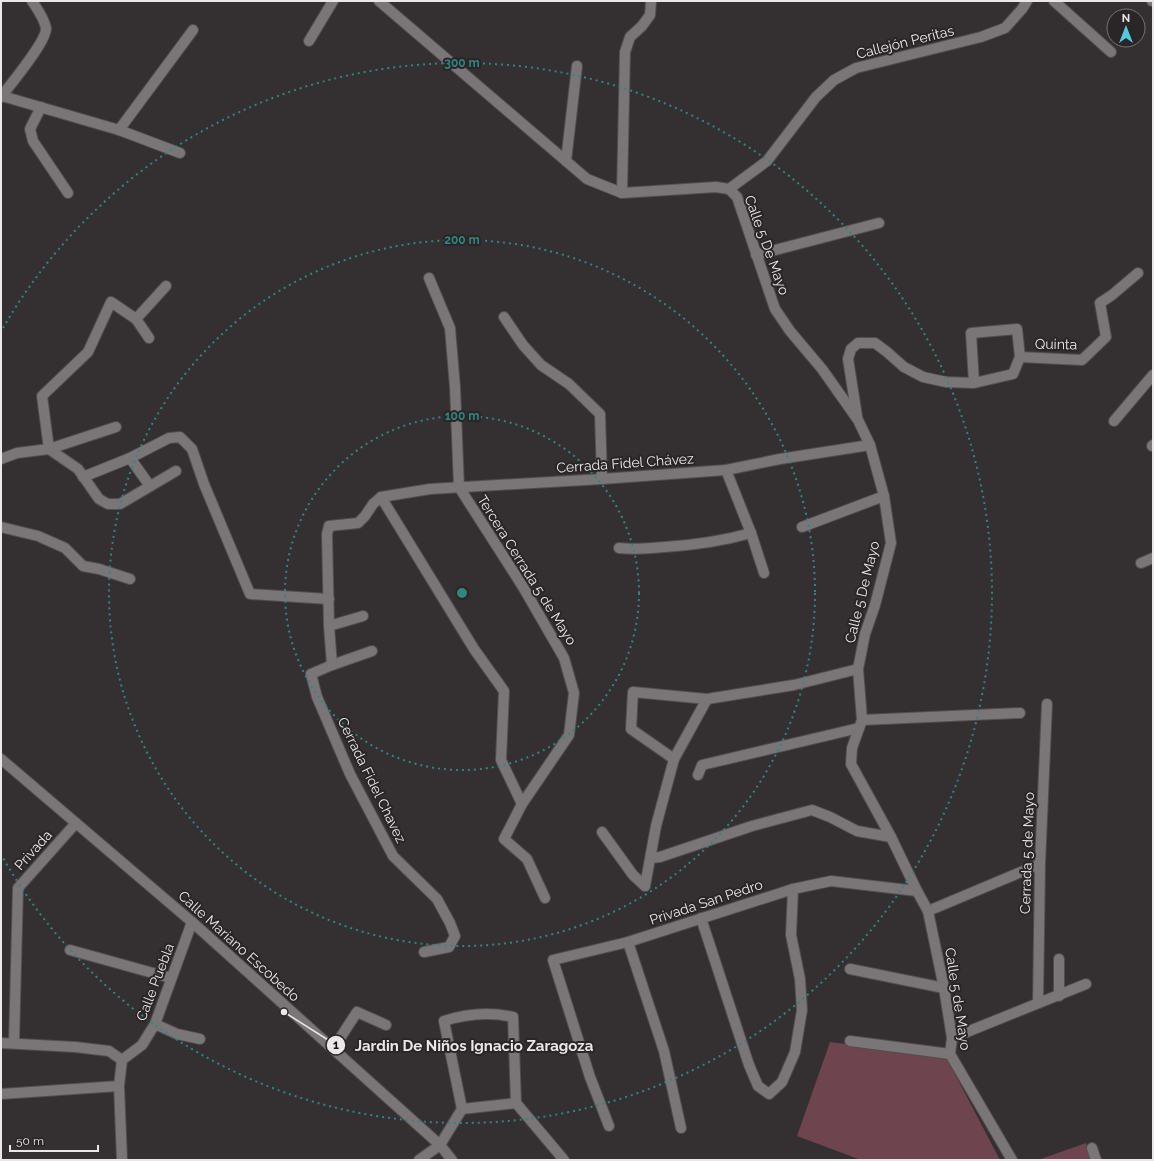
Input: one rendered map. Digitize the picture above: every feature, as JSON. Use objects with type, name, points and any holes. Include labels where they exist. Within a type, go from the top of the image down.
[{"type":"street","points":[[32,1],[44,19],[46,30],[42,41],[1,96],[118,130],[180,153]]},
{"type":"street","points":[[309,41],[333,1]]},
{"type":"street","name":"Calle 5 De Mayo","points":[[379,1],[588,179],[622,193],[716,187],[728,189],[737,197],[775,309],[790,331],[822,369],[858,420],[870,445],[884,496],[891,543],[875,605],[865,634],[858,669]]},
{"type":"street","points":[[622,193],[625,52],[630,37],[642,26],[650,15],[651,1]]},
{"type":"street","name":"Callejón Peritas","points":[[728,189],[767,161],[816,97],[834,80],[856,68],[981,37],[1005,28],[1027,1]]},
{"type":"street","points":[[1054,1],[1111,52]]},
{"type":"street","points":[[118,130],[193,30]]},
{"type":"street","points":[[566,161],[577,66]]},
{"type":"street","points":[[41,107],[30,129],[33,141],[68,193]]},
{"type":"street","points":[[756,255],[879,223]]},
{"type":"street","name":"Quinta","points":[[974,383],[1013,374],[1020,357],[1082,360],[1106,337],[1100,303],[1138,273]]},
{"type":"street","points":[[429,278],[450,328],[456,387],[459,487]]},
{"type":"street","points":[[136,319],[166,286]]},
{"type":"street","points":[[150,338],[136,319],[111,302],[88,352],[42,396],[49,448],[78,470],[99,499],[108,504],[120,504],[176,471]]},
{"type":"street","points":[[504,318],[523,345],[541,365],[569,384],[600,414],[602,480]]},
{"type":"street","points":[[858,420],[848,359],[851,349],[858,343],[875,343],[904,367],[923,377],[946,382],[974,383],[971,333],[1017,329],[1020,357]]},
{"type":"street","points":[[1114,421],[1153,375]]},
{"type":"street","points":[[1,459],[17,453],[49,448],[116,427]]},
{"type":"street","points":[[83,477],[130,458],[170,438],[180,437],[192,449],[204,484],[250,594],[328,599]]},
{"type":"street","name":"Cerrada Fidel Chávez","points":[[381,497],[430,489],[602,480],[726,470],[870,445]]},
{"type":"street","points":[[130,458],[150,486]]},
{"type":"street","points":[[726,470],[751,533],[764,573]]},
{"type":"street","name":"Tercera Cerrada 5 de Mayo","points":[[459,487],[523,587],[564,658],[574,694],[570,735],[522,804],[504,839],[527,859],[545,898]]},
{"type":"street","points":[[802,527],[884,496]]},
{"type":"street","points":[[332,665],[328,599],[327,534],[329,526],[358,523],[373,504],[381,497],[474,649],[504,690],[501,760],[522,804]]},
{"type":"street","points":[[1,527],[38,536],[65,548],[83,566],[130,579]]},
{"type":"street","points":[[619,548],[632,550],[684,545],[733,538],[751,533]]},
{"type":"street","points":[[1141,563],[1153,558]]},
{"type":"street","points":[[329,626],[363,616]]},
{"type":"street","name":"Cerrada Fidel Chavez","points":[[372,651],[311,674],[317,697],[350,774],[393,856],[437,899],[450,922],[455,936],[449,947],[424,952]]},
{"type":"street","points":[[674,759],[631,729],[633,692],[707,699],[794,685],[858,669]]},
{"type":"street","name":"Calle 5 de Mayo","points":[[858,669],[860,724],[852,748],[851,764],[928,911],[944,988],[952,1038],[950,1054],[1012,1160]]},
{"type":"street","points":[[602,832],[633,875],[645,886],[656,826],[674,759],[707,699]]},
{"type":"street","name":"Cerrada 5 de Mayo","points":[[1038,1003],[1040,864],[1047,704]]},
{"type":"street","points":[[698,775],[702,765],[860,724],[1020,713]]},
{"type":"street","name":"Calle Mariano Escobedo","points":[[1,759],[192,922],[440,1145],[452,1160]]},
{"type":"street","points":[[651,858],[660,857],[752,826],[812,810],[830,817],[857,831],[890,837]]},
{"type":"street","name":"Privada","points":[[14,1043],[18,888],[76,823]]},
{"type":"street","points":[[928,911],[1040,864]]},
{"type":"street","name":"Privada San Pedro","points":[[609,1126],[590,1077],[553,960],[628,942],[793,889],[831,881],[917,891]]},
{"type":"street","points":[[701,918],[749,1065],[758,1086],[770,1094],[782,1082],[795,1052],[802,1010],[800,979],[791,935],[793,889]]},
{"type":"street","name":"Calle Puebla","points":[[122,1060],[142,1045],[155,1024],[192,922]]},
{"type":"street","points":[[628,942],[664,1052],[681,1128]]},
{"type":"street","points":[[70,950],[171,978]]},
{"type":"street","points":[[1059,959],[1059,996]]},
{"type":"street","points":[[850,969],[944,988]]},
{"type":"street","points":[[952,1038],[1086,984]]},
{"type":"street","points":[[333,1049],[357,1012],[386,1025]]},
{"type":"street","points":[[419,1160],[440,1145],[462,1109],[444,1021],[458,1017],[498,1014],[513,1017],[516,1104],[564,1160]]},
{"type":"street","points":[[155,1024],[177,1034],[200,1039]]},
{"type":"street","points":[[850,1040],[950,1054]]},
{"type":"street","points":[[1,1043],[75,1047],[108,1052],[122,1060],[119,1086],[122,1160]]},
{"type":"street","points":[[1,1094],[119,1086]]},
{"type":"street","points":[[462,1109],[516,1104]]},
{"type":"street","points":[[1092,1148],[1096,1160]]},
{"type":"shaded area","points":[[830,1042],[946,1057],[1000,1160],[861,1160],[797,1136]]},
{"type":"shaded area","points":[[1086,1143],[1093,1160],[1038,1160]]},
{"type":"place","name":"Jardin De Niños Ignacio Zaragoza","points":[[284,1012]]}]
